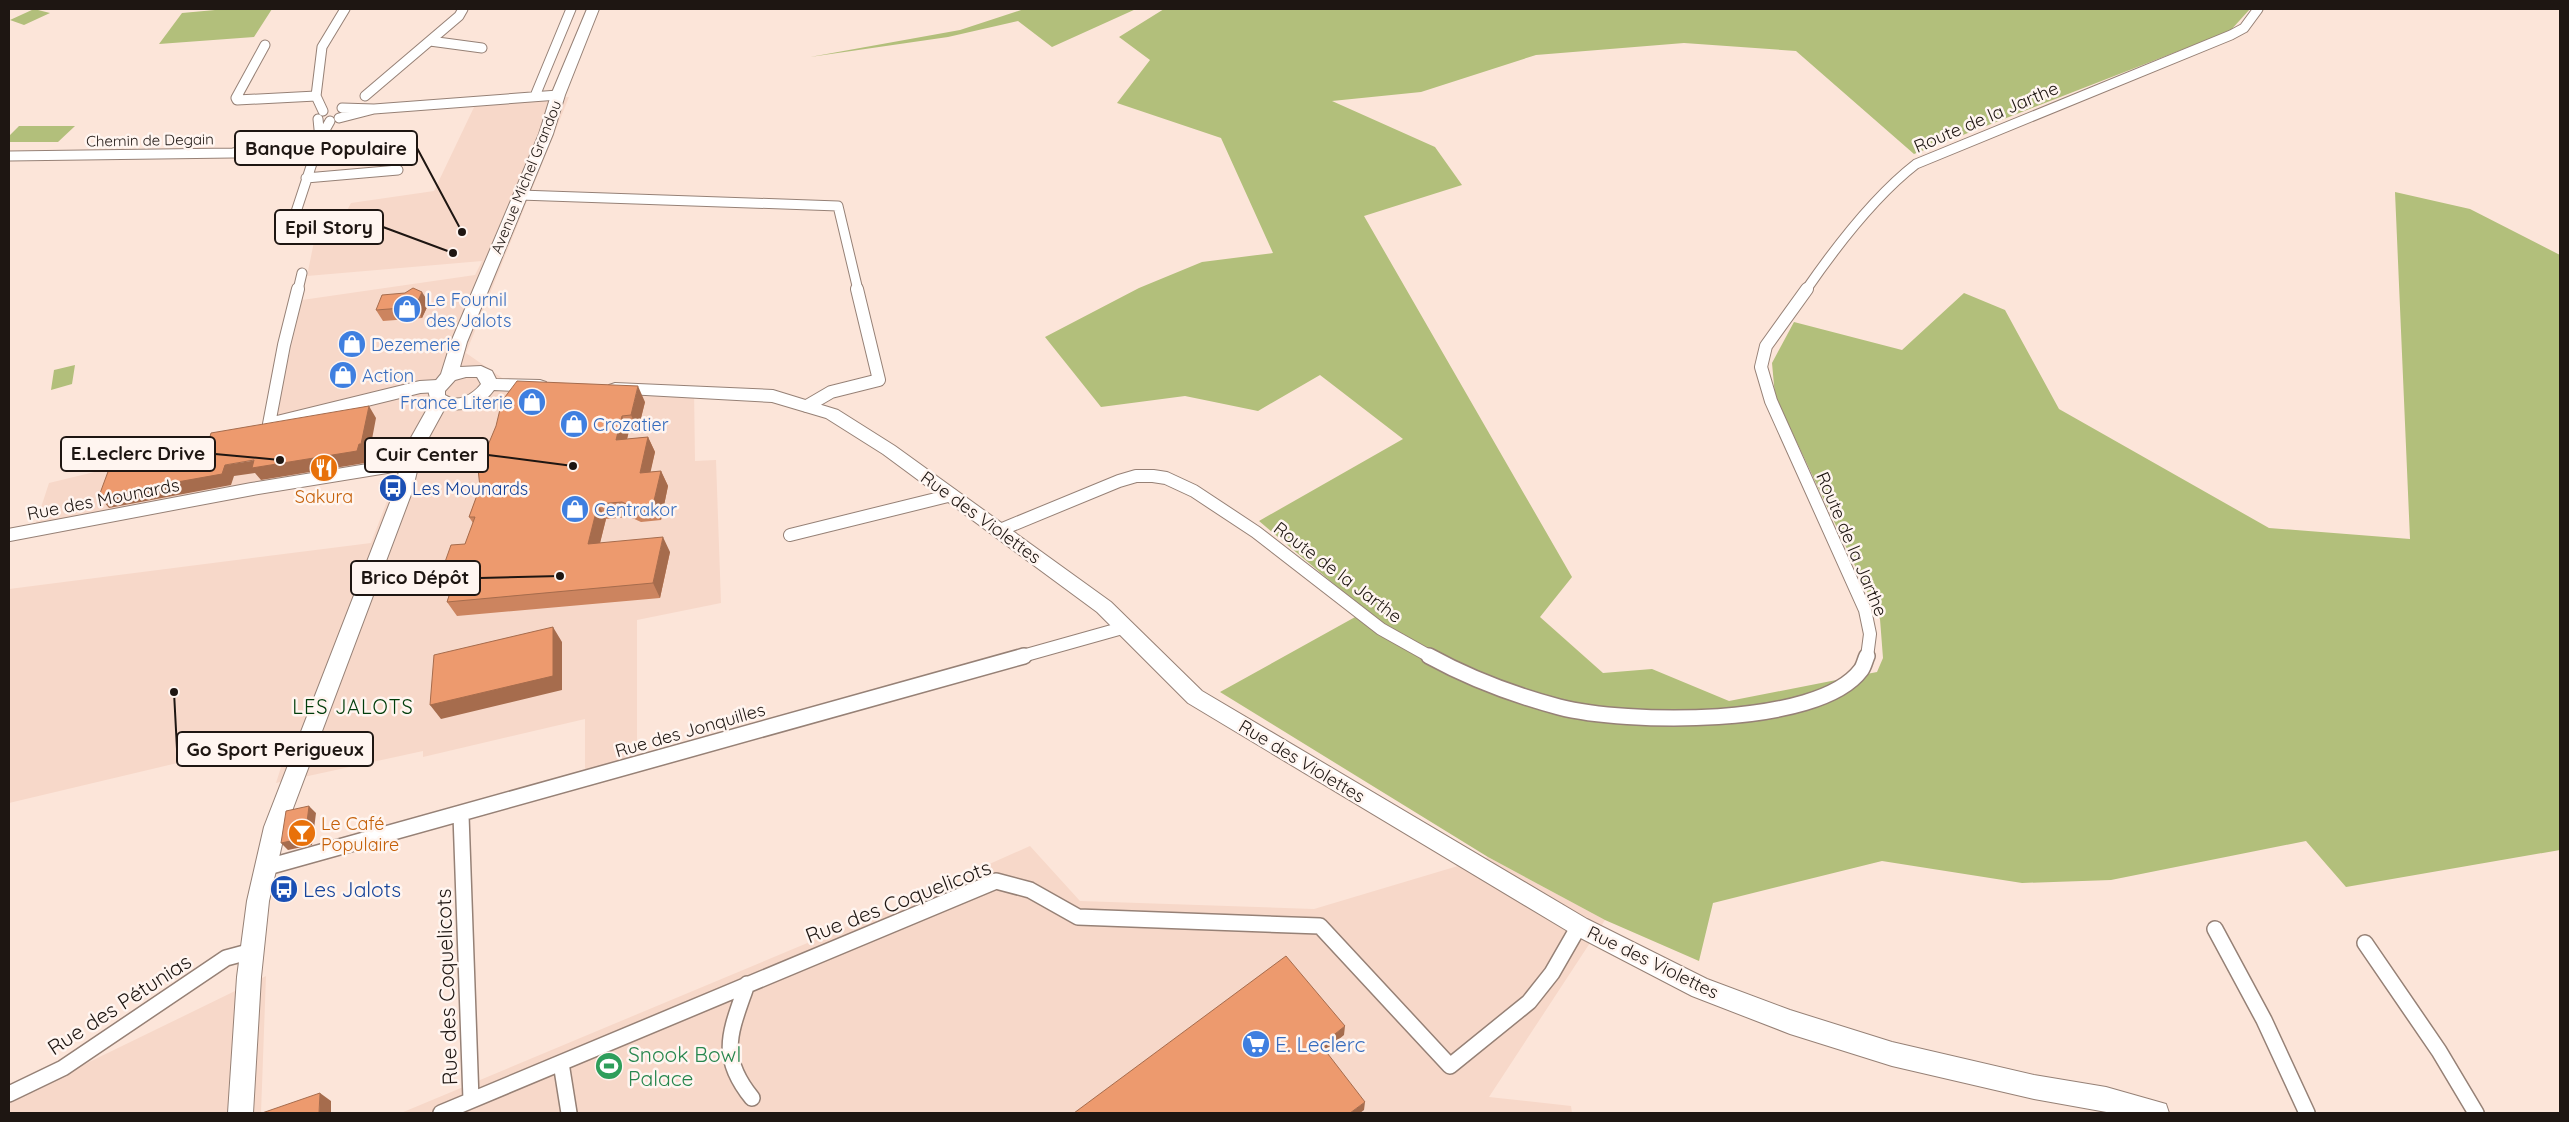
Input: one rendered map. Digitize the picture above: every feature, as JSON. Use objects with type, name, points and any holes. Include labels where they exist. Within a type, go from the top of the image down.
[{"type":"main road","name":"Avenue Michel Grandou","points":[[240,1113],[252,951],[264,868],[290,783],[403,492],[419,437],[442,388],[459,342],[546,134],[558,95],[593,10]]},
{"type":"main road","points":[[459,342],[461,358],[481,377]]},
{"type":"main road","points":[[481,377],[478,396],[458,404],[442,388],[481,377],[564,387]]},
{"type":"main road","name":"Rue des Violettes","points":[[594,388],[773,396],[832,414],[889,450],[1104,607],[1195,697],[1579,926],[1700,988],[1790,1022],[1892,1054],[2034,1087],[2106,1099],[2156,1113]]},
{"type":"main road","name":"Avenue Michel Grandou","points":[[403,492],[421,462],[433,430],[458,404]]},
{"type":"street","points":[[290,230],[320,139],[321,115],[316,96],[322,47],[344,9]]},
{"type":"street","points":[[321,115],[341,108],[365,96],[459,16],[463,9]]},
{"type":"street","points":[[536,96],[571,9]]},
{"type":"street","name":"Route de la Jarthe","points":[[1000,530],[1119,481],[1136,476],[1166,478],[1194,491],[1256,532],[1381,629],[1462,674],[1560,707],[1624,716],[1732,717],[1784,709],[1814,700],[1845,685],[1862,669],[1868,654],[1870,634],[1865,610],[1771,401],[1761,367],[1766,346],[1822,267],[1894,180],[1916,164],[2232,35],[2244,28],[2258,9]]},
{"type":"street","points":[[430,41],[482,48]]},
{"type":"street","points":[[266,46],[236,98],[237,100],[316,96]]},
{"type":"street","points":[[341,108],[369,109],[558,95]]},
{"type":"street","points":[[365,96],[369,109]]},
{"type":"street","points":[[320,139],[335,120],[345,114],[341,108]]},
{"type":"street","points":[[321,115],[335,120],[369,109]]},
{"type":"street","name":"Chemin de Degain","points":[[9,156],[233,153],[320,139]]},
{"type":"street","points":[[306,178],[398,170]]},
{"type":"street","points":[[520,195],[838,206],[878,380],[833,392],[812,400],[807,406]]},
{"type":"street","points":[[302,273],[284,345],[269,424],[420,387],[442,388]]},
{"type":"street","name":"Rue des Mounards","points":[[9,535],[252,489],[411,463]]},
{"type":"street","points":[[790,535],[952,495]]},
{"type":"street","name":"Rue des Jonquilles","points":[[264,868],[461,815],[1126,627]]},
{"type":"street","name":"Rue des Coquelicots","points":[[461,815],[471,1100],[996,881],[1012,882],[1040,895],[1067,914],[1078,916],[1320,926],[1450,1066],[1529,1002],[1552,973],[1579,926]]},
{"type":"street","points":[[2215,929],[2245,982],[2290,1072],[2308,1113]]},
{"type":"street","points":[[2365,943],[2439,1051],[2476,1113]]},
{"type":"street","name":"Rue des Pétunias","points":[[9,1094],[62,1068],[226,958],[252,951]]},
{"type":"street","points":[[747,984],[728,1045],[731,1064],[739,1085],[752,1098]]},
{"type":"street","points":[[561,1063],[569,1113]]},
{"type":"street","points":[[441,1113],[471,1100]]},
{"type":"shaded area","points":[[569,97],[466,353],[505,380],[694,388],[695,461],[716,460],[721,603],[637,620],[637,760],[585,774],[585,719],[423,757],[423,751],[276,783],[291,736],[9,803],[9,589],[371,543],[399,470],[33,532],[49,483],[272,429],[302,300],[475,275],[482,261],[307,276],[316,232],[336,231],[351,203],[434,191],[476,103]]},
{"type":"shaded area","points":[[1030,846],[1080,901],[1314,909],[1488,857],[1605,920],[1489,1097],[1571,1106],[1572,1113],[401,1113],[891,908]]},
{"type":"shaded area","points":[[266,976],[261,1113],[9,1113],[9,1101]]},
{"type":"green space","points":[[34,9],[50,13],[24,25],[10,20]]},
{"type":"green space","points":[[226,9],[272,9],[254,37],[159,44],[182,13]]},
{"type":"green space","points":[[1024,9],[1136,9],[1052,47],[1018,21],[948,37],[810,57],[960,30]]},
{"type":"green space","points":[[1164,9],[2250,9],[2230,31],[1914,154],[1796,51],[1684,43],[1536,55],[1421,92],[1332,101],[1435,147],[1462,185],[1364,216],[1572,577],[1540,617],[1603,673],[1652,669],[1729,701],[1877,672],[1883,658],[1880,619],[1775,396],[1772,363],[1794,322],[1902,350],[1964,293],[2005,310],[2059,409],[2269,528],[2410,539],[2395,192],[2470,209],[2560,255],[2560,850],[2346,887],[2306,841],[2111,880],[2022,883],[1882,861],[1713,903],[1699,961],[1605,920],[1488,857],[1220,692],[1366,611],[1259,521],[1403,439],[1320,375],[1258,411],[1185,396],[1101,407],[1045,337],[1139,288],[1202,262],[1273,253],[1221,138],[1117,103],[1150,60],[1119,37]]},
{"type":"green space","points":[[19,126],[75,126],[58,142],[9,142],[9,136]]},
{"type":"green space","points":[[75,365],[72,384],[51,390],[54,370]]},
{"type":"building","points":[[413,288],[422,292],[415,307],[376,310],[382,295],[405,293]]},
{"type":"building","points":[[517,381],[638,386],[631,415],[622,416],[616,440],[648,437],[640,473],[661,471],[653,505],[633,507],[622,502],[598,504],[588,544],[663,537],[653,583],[447,602],[455,578],[439,579],[451,545],[465,544],[475,517],[469,517],[480,487],[478,469],[496,426],[502,401]]},
{"type":"building","points":[[369,406],[361,444],[359,444],[357,451],[252,468],[254,460],[225,465],[222,474],[99,496],[109,469],[206,452],[211,433]]},
{"type":"building","points":[[553,627],[553,676],[430,705],[434,655]]},
{"type":"building","points":[[309,806],[305,838],[281,843],[286,811]]},
{"type":"building","name":"E. Leclerc","points":[[1286,956],[1345,1026],[1321,1045],[1365,1102],[1350,1113],[1074,1113]]},
{"type":"building","points":[[320,1093],[319,1113],[262,1113]]},
{"type":"place","name":"Banque Populaire","points":[[462,232]]},
{"type":"place","name":"Epil Story","points":[[453,253]]},
{"type":"place","name":"Le Fournil des Jalots","points":[[407,309]]},
{"type":"place","name":"Dezemerie","points":[[352,344]]},
{"type":"place","name":"Action","points":[[343,375]]},
{"type":"place","name":"France Literie","points":[[532,402]]},
{"type":"place","name":"Crozatier","points":[[574,424]]},
{"type":"place","name":"E.Leclerc Drive","points":[[280,460]]},
{"type":"place","name":"Cuir Center","points":[[573,466]]},
{"type":"place","name":"Sakura","points":[[324,468]]},
{"type":"place","name":"Les Mounards","points":[[393,488]]},
{"type":"place","name":"Centrakor","points":[[575,509]]},
{"type":"place","name":"Brico Dépôt","points":[[560,576]]},
{"type":"place","name":"Go Sport Perigueux","points":[[174,692]]},
{"type":"place","name":"Le Café Populaire","points":[[302,833]]},
{"type":"place","name":"Les Jalots","points":[[284,889]]},
{"type":"place","name":"E. Leclerc","points":[[1256,1044]]},
{"type":"place","name":"Snook Bowl Palace","points":[[609,1066]]},
{"type":"district","name":"LES JALOTS","points":[[353,706]]}]
